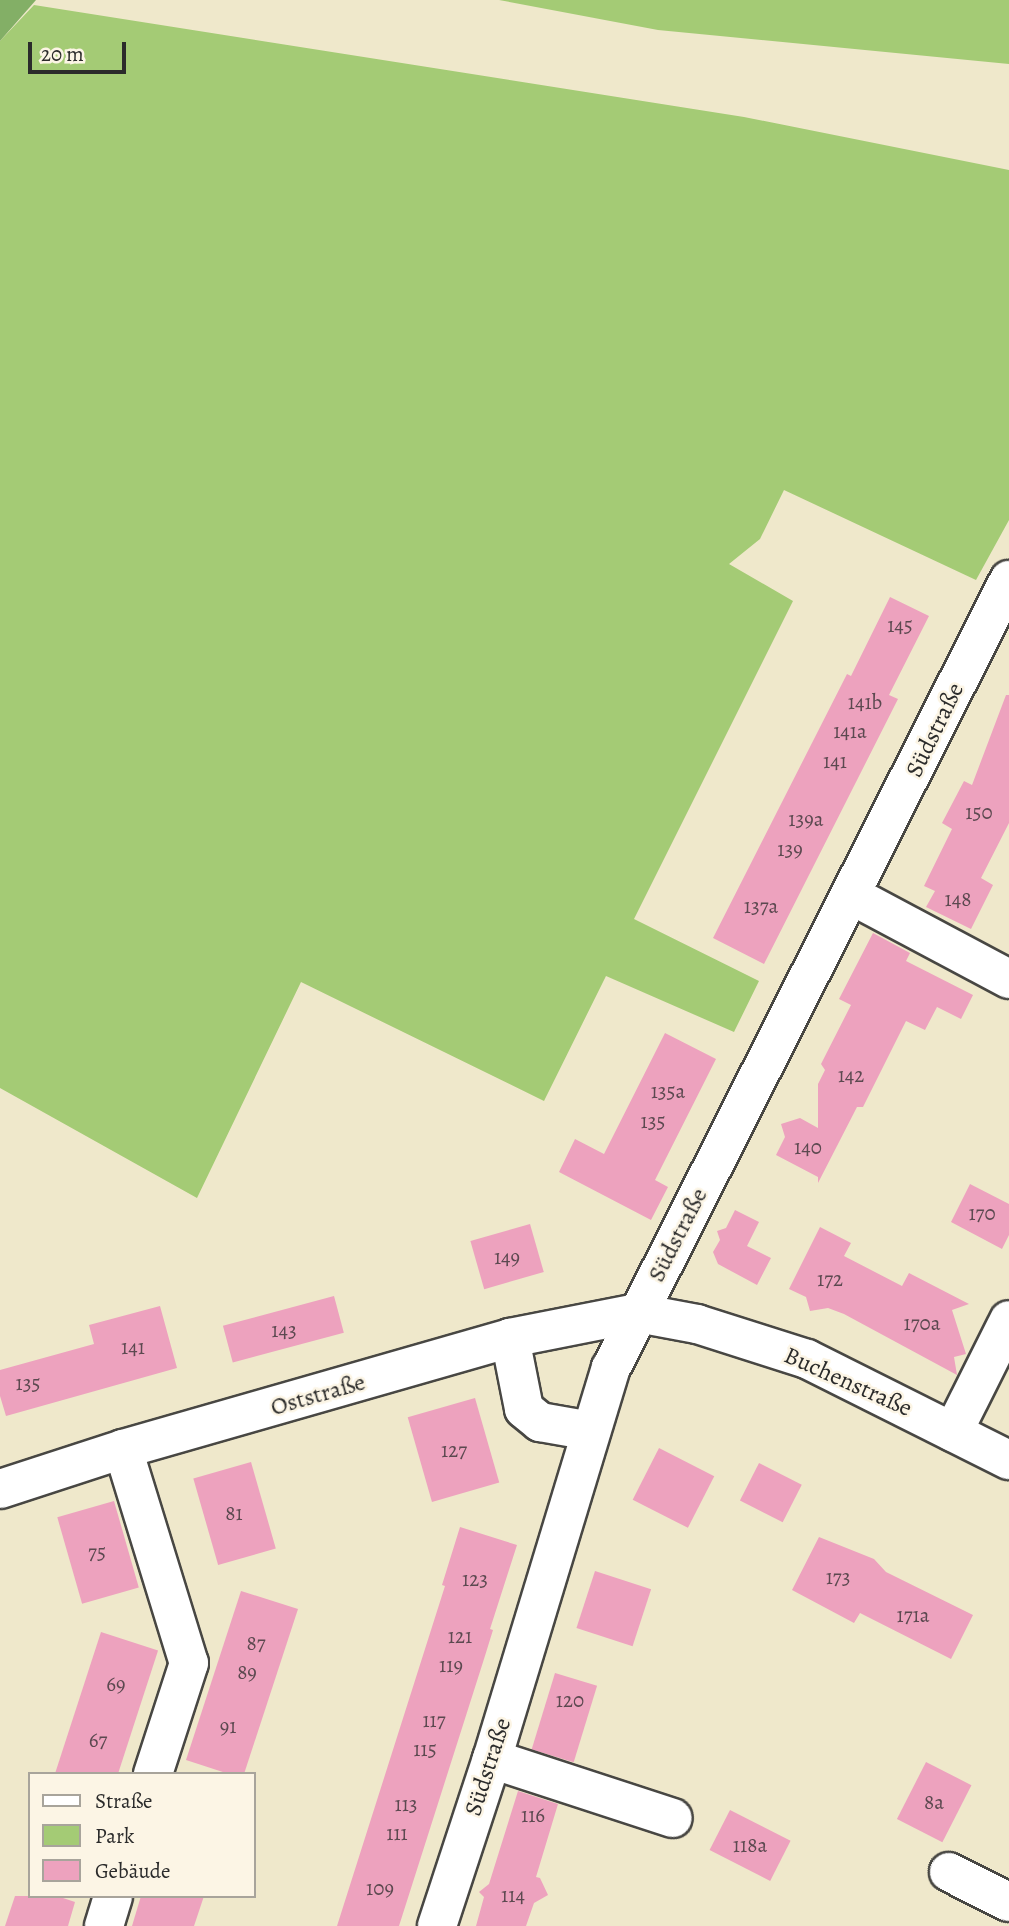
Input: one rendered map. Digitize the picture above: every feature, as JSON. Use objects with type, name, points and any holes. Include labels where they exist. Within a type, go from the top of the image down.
[{"type":"street","name":"Südstraße","points":[[437,1926],[492,1759],[611,1368],[1009,580]]},
{"type":"street","points":[[851,895],[1009,979]]},
{"type":"street","name":"Oststraße","points":[[0,1489],[123,1449],[510,1338],[638,1313]]},
{"type":"street","name":"Buchenstraße","points":[[638,1313],[697,1324],[807,1359],[1009,1460]]},
{"type":"street","points":[[953,1432],[1009,1320]]},
{"type":"street","points":[[510,1338],[524,1409],[540,1422],[592,1431]]},
{"type":"street","points":[[123,1449],[189,1663],[154,1772]]},
{"type":"street","points":[[492,1759],[673,1818]]},
{"type":"street","points":[[949,1872],[1009,1902]]},
{"type":"street","points":[[104,1926],[112,1898]]},
{"type":"green space","points":[[0,0],[36,0],[0,41]]},
{"type":"green space","points":[[499,0],[1009,0],[1009,64],[658,30]]},
{"type":"green space","points":[[34,5],[744,117],[1009,170],[1009,520],[976,580],[784,490],[760,539],[729,564],[793,601],[634,919],[759,981],[734,1032],[606,976],[544,1101],[301,982],[197,1198],[0,1088],[0,41]]},
{"type":"building","points":[[890,597],[929,616],[889,695],[898,699],[764,964],[713,938],[847,674],[851,676]]},
{"type":"building","points":[[1006,695],[1009,695],[1009,823],[981,878],[993,885],[971,929],[926,907],[935,891],[924,886],[952,829],[942,823],[964,781],[972,785]]},
{"type":"building","points":[[873,933],[910,953],[906,961],[973,995],[961,1019],[937,1007],[925,1030],[906,1021],[863,1107],[857,1107],[818,1183],[818,1177],[776,1155],[785,1137],[781,1124],[800,1118],[818,1128],[818,1084],[825,1070],[821,1064],[851,1005],[839,999]]},
{"type":"building","points":[[665,1033],[716,1059],[655,1180],[668,1187],[651,1220],[559,1172],[575,1139],[604,1154]]},
{"type":"building","points":[[970,1184],[1009,1204],[1009,1235],[1002,1249],[951,1222]]},
{"type":"building","points":[[735,1210],[759,1222],[747,1246],[771,1258],[757,1285],[718,1264],[713,1252],[720,1240],[717,1231],[726,1228]]},
{"type":"building","points":[[530,1224],[544,1272],[484,1289],[470,1241]]},
{"type":"building","points":[[820,1227],[851,1243],[844,1256],[902,1286],[909,1273],[969,1304],[952,1310],[966,1354],[954,1357],[957,1375],[844,1314],[828,1308],[810,1311],[806,1297],[789,1289]]},
{"type":"building","points":[[334,1296],[344,1333],[233,1362],[223,1326]]},
{"type":"building","points":[[160,1306],[177,1368],[6,1416],[0,1396],[0,1370],[94,1344],[89,1325]]},
{"type":"building","points":[[475,1398],[499,1483],[432,1502],[408,1417]]},
{"type":"building","points":[[659,1448],[714,1476],[688,1528],[633,1500]]},
{"type":"building","points":[[251,1462],[276,1549],[218,1565],[193,1479]]},
{"type":"building","points":[[759,1463],[802,1485],[783,1522],[740,1500]]},
{"type":"building","points":[[114,1501],[139,1588],[82,1604],[57,1517]]},
{"type":"building","points":[[460,1527],[517,1545],[490,1629],[493,1630],[399,1926],[337,1926],[445,1586],[442,1585]]},
{"type":"building","points":[[819,1537],[874,1559],[886,1572],[973,1615],[951,1659],[860,1613],[854,1623],[792,1590]]},
{"type":"building","points":[[595,1571],[651,1589],[633,1646],[576,1628]]},
{"type":"building","points":[[241,1591],[298,1609],[245,1772],[223,1772],[186,1760]]},
{"type":"building","points":[[101,1632],[158,1651],[119,1772],[56,1772]]},
{"type":"building","points":[[555,1673],[597,1686],[574,1762],[532,1750]]},
{"type":"building","points":[[926,1762],[971,1785],[942,1842],[897,1819]]},
{"type":"building","points":[[518,1791],[558,1804],[536,1877],[540,1878],[548,1895],[534,1903],[526,1926],[476,1926],[484,1897],[479,1892],[489,1884]]},
{"type":"building","points":[[730,1810],[791,1841],[770,1881],[710,1850]]},
{"type":"building","points":[[15,1896],[63,1898],[75,1902],[68,1926],[5,1926]]},
{"type":"building","points":[[140,1898],[203,1898],[194,1926],[132,1926]]}]
